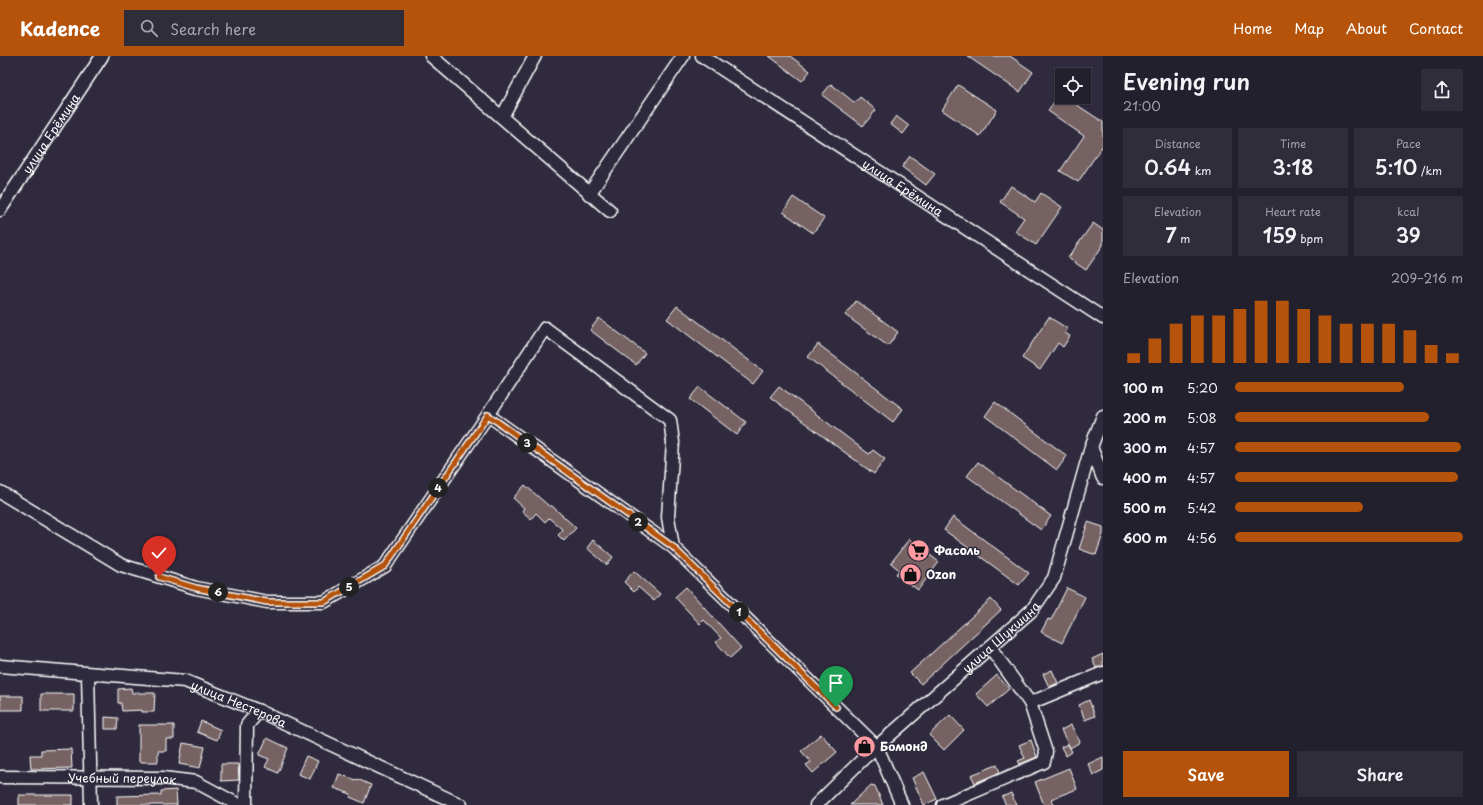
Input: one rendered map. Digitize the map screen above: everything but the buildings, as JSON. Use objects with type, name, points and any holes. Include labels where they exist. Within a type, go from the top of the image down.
[{"type":"street","name":"улица Ерёмина","points":[[0,210],[102,56]]},
{"type":"street","points":[[431,56],[610,211]]},
{"type":"street","points":[[502,117],[535,56]]},
{"type":"street","points":[[589,194],[683,56]]},
{"type":"street","name":"улица Ерёмина","points":[[702,56],[715,60],[1103,318]]},
{"type":"street","points":[[0,492],[121,565],[196,588],[267,602],[324,602],[385,566],[488,415],[545,328],[670,420],[673,442],[668,517],[673,547]]},
{"type":"street","points":[[488,415],[673,547],[877,747],[902,805]]},
{"type":"street","name":"улица Шукшина","points":[[816,805],[877,747],[1032,610],[1054,578],[1091,447],[1103,416]]},
{"type":"street","points":[[1091,447],[1103,478]]},
{"type":"street","points":[[943,805],[1044,762],[1046,752],[1030,703],[990,647]]},
{"type":"street","name":"улица Нестерова","points":[[0,666],[88,674],[185,680],[259,711],[461,805]]},
{"type":"street","points":[[1030,703],[1103,673]]},
{"type":"street","points":[[88,674],[90,805]]},
{"type":"street","points":[[246,805],[247,725],[259,711]]},
{"type":"street","name":"Учебный переулок","points":[[0,777],[163,778],[196,782],[239,805]]},
{"type":"place","name":"Фасоль","points":[[918,550]]},
{"type":"place","name":"Ozon","points":[[911,574]]},
{"type":"place","name":"Бомонд","points":[[865,746]]},
{"type":"route","points":[[159,577],[196,588],[267,602],[324,602],[385,566],[488,415],[673,547],[836,707]]}]
